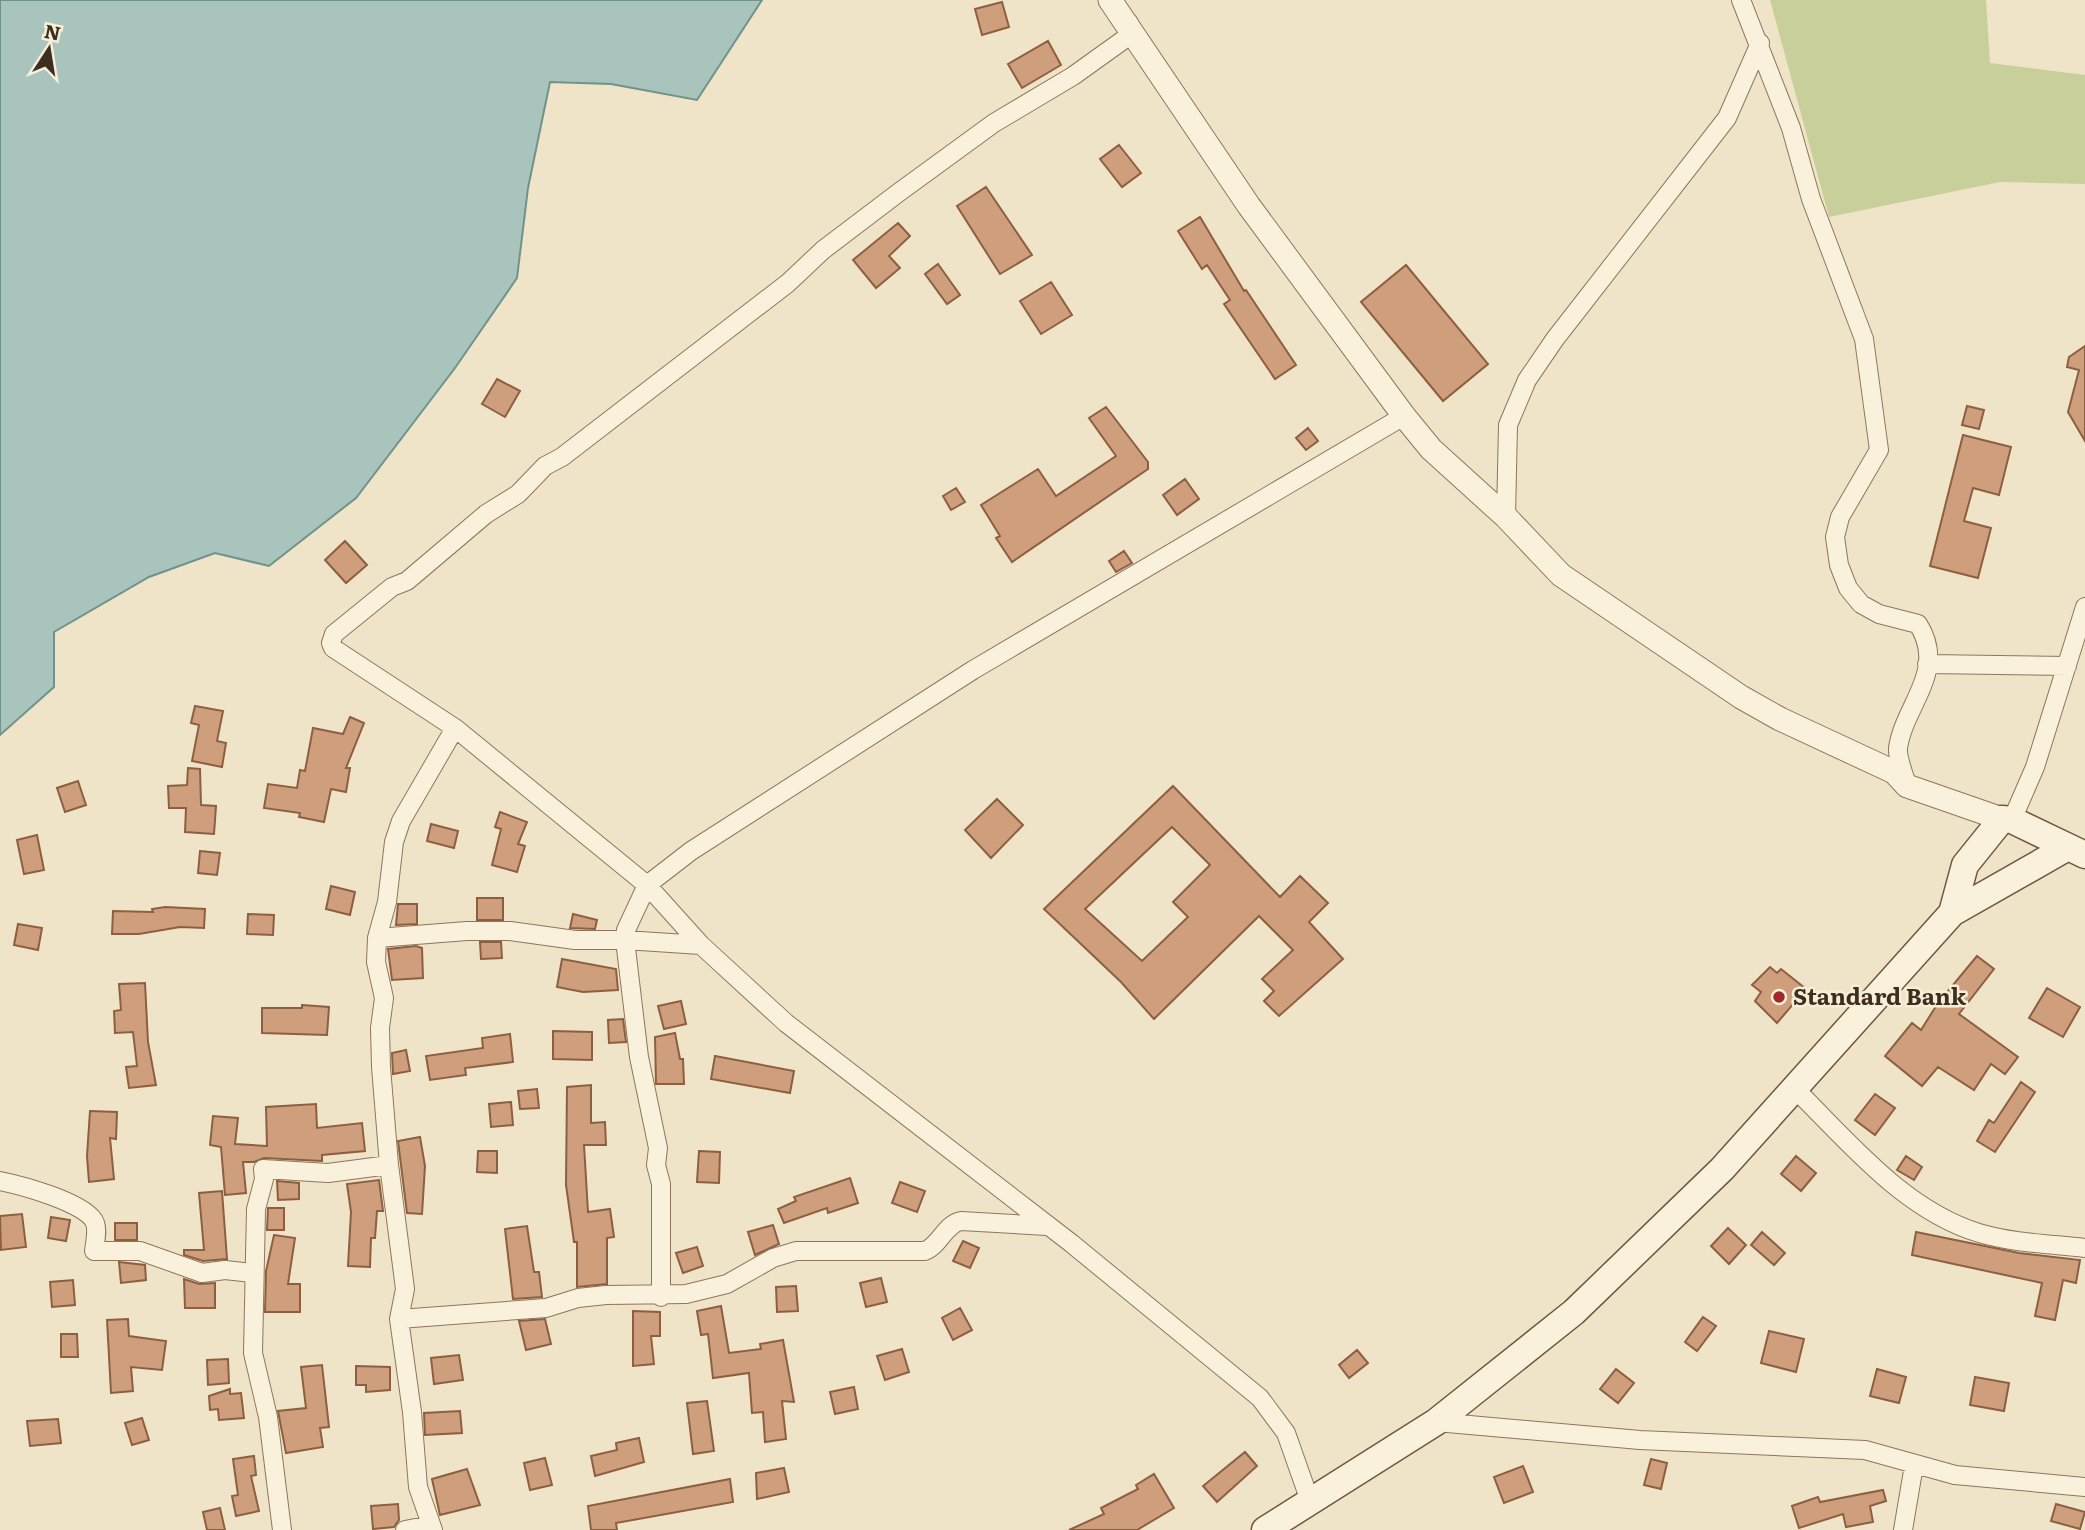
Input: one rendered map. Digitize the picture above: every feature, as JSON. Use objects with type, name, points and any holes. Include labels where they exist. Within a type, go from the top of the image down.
[{"type":"main road","points":[[1952,913],[1965,865],[2007,819],[2079,845]]},
{"type":"main road","points":[[1265,1530],[1311,1504],[1436,1422],[1574,1312],[1722,1169],[1796,1090],[1952,913],[2079,845]]},
{"type":"street","points":[[1110,0],[1249,206],[1431,449],[1506,517],[1561,575],[1689,664],[1780,719],[1894,772],[1907,786],[2007,819],[2035,767],[2085,607]]},
{"type":"street","points":[[1119,0],[1133,33]]},
{"type":"street","points":[[1741,0],[1791,128],[1811,199],[1864,339],[1879,450],[1840,517],[1835,537],[1839,565],[1848,587],[1861,604],[1879,614],[1918,624],[1927,647],[1925,680],[1898,749],[1907,786]]},
{"type":"street","points":[[1133,33],[1073,76],[994,123],[898,193],[824,250],[788,283],[573,449],[545,466],[518,494],[486,514],[407,581],[392,587],[331,639],[333,648],[455,728],[647,885],[701,945],[786,1023],[1048,1226],[1260,1398],[1286,1433],[1311,1504]]},
{"type":"street","points":[[1506,517],[1508,425],[1527,380],[1555,339],[1727,118],[1760,43]]},
{"type":"street","points":[[661,1297],[661,1184],[656,1165],[658,1148],[639,1057],[625,940],[626,930],[647,885],[767,800],[973,670],[1404,416]]},
{"type":"street","points":[[1927,664],[2067,666]]},
{"type":"street","points":[[405,1530],[432,1527],[418,1487],[412,1412],[399,1319],[405,1289],[389,1165],[380,1028],[384,998],[376,962],[377,938],[387,902],[394,842],[401,821],[455,728]]},
{"type":"street","points":[[377,938],[467,930],[510,931],[575,940],[701,945]]},
{"type":"street","points":[[1796,1090],[1912,1200],[1951,1223],[2008,1239],[2085,1248]]},
{"type":"street","points":[[282,1530],[268,1417],[253,1353],[256,1209],[264,1179],[263,1169],[328,1173],[389,1165]]},
{"type":"street","points":[[0,1181],[36,1190],[87,1213],[95,1220],[97,1230],[94,1251],[140,1251],[202,1273],[225,1270],[253,1273]]},
{"type":"street","points":[[399,1319],[546,1308],[578,1298],[606,1295],[661,1297],[687,1294],[727,1284],[774,1258],[796,1251],[925,1251],[936,1247],[955,1222],[1048,1226]]},
{"type":"street","points":[[1436,1422],[1640,1440],[1865,1450],[1955,1475],[2085,1487]]},
{"type":"street","points":[[1903,1530],[1914,1465]]},
{"type":"green space","points":[[1770,0],[1986,0],[1990,63],[2085,75],[2085,184],[2000,182],[1829,217]]},
{"type":"water","points":[[0,0],[762,0],[697,100],[611,84],[550,82],[528,188],[517,278],[455,368],[356,498],[269,566],[215,553],[149,577],[54,632],[54,687],[0,735]]},
{"type":"building","points":[[1002,2],[1009,27],[982,35],[975,9]]},
{"type":"building","points":[[1048,41],[1061,65],[1022,88],[1008,64]]},
{"type":"building","points":[[1119,145],[1141,173],[1122,187],[1100,159]]},
{"type":"building","points":[[986,187],[1032,255],[1000,274],[957,206]]},
{"type":"building","points":[[1200,217],[1244,291],[1246,290],[1296,365],[1275,379],[1224,304],[1230,300],[1207,265],[1202,269],[1178,231]]},
{"type":"building","points":[[898,223],[910,236],[889,256],[900,268],[876,288],[853,260]]},
{"type":"building","points":[[938,264],[960,295],[947,304],[925,274]]},
{"type":"building","points":[[1406,265],[1488,364],[1443,401],[1361,302]]},
{"type":"building","points":[[1051,282],[1072,315],[1041,334],[1020,301]]},
{"type":"building","points":[[2085,346],[2085,441],[2068,412],[2079,370],[2067,367],[2069,357]]},
{"type":"building","points":[[497,379],[520,391],[505,417],[482,404]]},
{"type":"building","points":[[1967,406],[1984,410],[1979,429],[1962,425]]},
{"type":"building","points":[[1106,407],[1148,462],[1148,469],[1012,562],[996,538],[1000,536],[981,505],[1038,469],[1056,496],[1116,456],[1089,418]]},
{"type":"building","points":[[1308,428],[1318,441],[1306,450],[1296,438]]},
{"type":"building","points":[[1963,435],[2011,447],[1999,495],[1973,488],[1964,521],[1991,528],[1978,578],[1930,566]]},
{"type":"building","points":[[1185,479],[1199,499],[1177,515],[1163,495]]},
{"type":"building","points":[[956,488],[965,502],[951,510],[943,496]]},
{"type":"building","points":[[345,541],[367,565],[346,583],[325,560]]},
{"type":"building","points":[[1124,551],[1132,563],[1116,572],[1109,561]]},
{"type":"building","points":[[195,706],[223,711],[217,741],[226,743],[222,767],[192,761],[199,725],[191,723]]},
{"type":"building","points":[[350,717],[364,723],[346,768],[350,768],[346,792],[331,789],[324,822],[299,817],[300,813],[264,808],[268,784],[297,788],[300,770],[305,771],[313,728],[343,734]]},
{"type":"building","points":[[188,768],[200,769],[201,805],[216,806],[214,834],[185,832],[186,808],[169,808],[168,786],[187,785]]},
{"type":"building","points":[[78,781],[86,805],[65,812],[57,788]]},
{"type":"building","points":[[1173,786],[1280,897],[1300,876],[1328,903],[1309,922],[1343,959],[1279,1016],[1264,1001],[1274,991],[1262,979],[1293,950],[1259,916],[1154,1019],[1121,982],[1044,909]],"holes":[[[1172,827],[1210,865],[1173,902],[1188,917],[1142,961],[1085,909]]]},
{"type":"building","points":[[997,799],[1023,825],[991,858],[965,830]]},
{"type":"building","points":[[500,812],[527,822],[518,844],[525,846],[517,872],[492,865],[501,829],[495,827]]},
{"type":"building","points":[[431,824],[458,831],[454,848],[427,841]]},
{"type":"building","points":[[37,835],[44,870],[24,874],[17,840]]},
{"type":"building","points":[[200,851],[220,853],[217,875],[198,873]]},
{"type":"building","points":[[331,886],[355,892],[350,915],[326,909]]},
{"type":"building","points":[[477,898],[503,898],[503,920],[477,920]]},
{"type":"building","points":[[398,904],[417,904],[417,924],[396,925]]},
{"type":"building","points":[[152,909],[205,909],[204,928],[180,927],[139,934],[112,934],[113,911],[153,912]]},
{"type":"building","points":[[248,914],[274,915],[273,935],[247,934]]},
{"type":"building","points":[[573,914],[597,920],[595,929],[570,928]]},
{"type":"building","points":[[18,924],[42,928],[38,950],[14,945]]},
{"type":"building","points":[[480,942],[501,942],[502,958],[481,959]]},
{"type":"building","points":[[416,946],[422,948],[423,978],[392,980],[388,949]]},
{"type":"building","points":[[1977,956],[1994,969],[1959,1014],[2018,1057],[2005,1074],[1991,1064],[1974,1090],[1938,1067],[1922,1086],[1885,1056],[1912,1023],[1921,1030],[1938,1003]]},
{"type":"building","points":[[562,959],[616,969],[618,990],[583,992],[557,987]]},
{"type":"building","name":"Standard Bank","points":[[1770,967],[1777,973],[1781,969],[1806,989],[1777,1023],[1755,1001],[1761,992],[1752,985]]},
{"type":"building","points":[[145,983],[148,1042],[156,1085],[129,1088],[126,1067],[137,1066],[133,1032],[115,1033],[114,1011],[121,1010],[119,984]]},
{"type":"building","points":[[2047,988],[2080,1007],[2063,1037],[2029,1018]]},
{"type":"building","points":[[681,1001],[686,1024],[664,1029],[658,1006]]},
{"type":"building","points":[[302,1005],[329,1007],[327,1035],[262,1033],[262,1008],[302,1008]]},
{"type":"building","points":[[623,1019],[626,1042],[609,1043],[608,1020]]},
{"type":"building","points":[[553,1031],[592,1032],[592,1060],[553,1059]]},
{"type":"building","points":[[675,1033],[680,1059],[683,1059],[684,1084],[656,1084],[655,1037]]},
{"type":"building","points":[[510,1034],[513,1062],[465,1068],[466,1075],[430,1080],[426,1056],[483,1048],[482,1038]]},
{"type":"building","points":[[406,1050],[410,1071],[393,1074],[392,1053]]},
{"type":"building","points":[[715,1056],[794,1071],[790,1093],[711,1079]]},
{"type":"building","points":[[2021,1082],[2035,1092],[1995,1152],[1977,1141],[1989,1120],[1994,1123]]},
{"type":"building","points":[[591,1085],[591,1123],[605,1122],[606,1145],[584,1145],[588,1212],[610,1209],[614,1237],[607,1238],[607,1284],[577,1287],[577,1242],[574,1242],[566,1185],[567,1087]]},
{"type":"building","points":[[537,1089],[539,1108],[520,1109],[518,1091]]},
{"type":"building","points":[[1875,1094],[1895,1108],[1875,1135],[1855,1120]]},
{"type":"building","points":[[511,1102],[513,1125],[491,1127],[489,1104]]},
{"type":"building","points":[[316,1104],[317,1128],[362,1123],[365,1151],[322,1155],[322,1161],[264,1158],[243,1162],[246,1193],[225,1195],[221,1147],[210,1145],[213,1116],[238,1118],[235,1144],[267,1146],[266,1107]]},
{"type":"building","points":[[90,1111],[117,1112],[116,1139],[110,1138],[114,1179],[89,1182],[87,1156]]},
{"type":"building","points":[[420,1137],[425,1166],[422,1214],[407,1213],[398,1141]]},
{"type":"building","points":[[478,1151],[497,1151],[497,1173],[477,1172]]},
{"type":"building","points":[[699,1151],[720,1152],[719,1183],[697,1182]]},
{"type":"building","points":[[1796,1156],[1816,1173],[1801,1191],[1781,1174]]},
{"type":"building","points":[[1906,1156],[1922,1167],[1914,1180],[1897,1170]]},
{"type":"building","points":[[850,1178],[858,1203],[828,1213],[827,1208],[784,1223],[778,1209],[796,1201],[794,1197]]},
{"type":"building","points":[[379,1180],[383,1211],[377,1211],[375,1238],[371,1238],[370,1267],[348,1266],[351,1212],[347,1184]]},
{"type":"building","points":[[277,1181],[299,1183],[299,1199],[278,1200]]},
{"type":"building","points":[[900,1182],[925,1191],[917,1212],[892,1203]]},
{"type":"building","points":[[222,1191],[227,1259],[203,1261],[184,1255],[184,1250],[204,1250],[199,1193]]},
{"type":"building","points":[[268,1208],[284,1208],[284,1230],[267,1230]]},
{"type":"building","points":[[22,1214],[26,1247],[1,1250],[0,1216]]},
{"type":"building","points":[[51,1217],[70,1220],[66,1241],[48,1238]]},
{"type":"building","points":[[115,1223],[137,1223],[137,1240],[115,1240]]},
{"type":"building","points":[[773,1225],[779,1244],[755,1255],[748,1232]]},
{"type":"building","points":[[527,1226],[534,1272],[539,1272],[542,1297],[513,1299],[505,1229]]},
{"type":"building","points":[[1728,1228],[1746,1245],[1729,1264],[1711,1246]]},
{"type":"building","points":[[1762,1232],[1785,1253],[1774,1265],[1751,1245]]},
{"type":"building","points":[[1916,1232],[2019,1253],[2080,1260],[2076,1283],[2063,1280],[2055,1320],[2035,1316],[2042,1283],[1912,1255]]},
{"type":"building","points":[[274,1235],[295,1238],[288,1284],[300,1284],[300,1312],[265,1312],[266,1271]]},
{"type":"building","points":[[963,1241],[979,1248],[970,1268],[953,1261]]},
{"type":"building","points":[[697,1247],[703,1266],[683,1273],[676,1253]]},
{"type":"building","points":[[119,1262],[145,1265],[146,1280],[121,1283]]},
{"type":"building","points":[[881,1278],[887,1302],[866,1307],[860,1283]]},
{"type":"building","points":[[184,1279],[199,1284],[215,1283],[215,1308],[185,1308]]},
{"type":"building","points":[[73,1280],[75,1305],[52,1307],[50,1282]]},
{"type":"building","points":[[796,1286],[798,1311],[777,1312],[776,1287]]},
{"type":"building","points":[[721,1306],[729,1353],[761,1349],[760,1344],[783,1340],[794,1402],[782,1401],[786,1439],[765,1442],[763,1412],[752,1413],[749,1373],[713,1378],[708,1334],[701,1335],[697,1311]]},
{"type":"building","points":[[960,1308],[972,1330],[953,1340],[942,1318]]},
{"type":"building","points":[[633,1311],[660,1312],[660,1336],[651,1336],[654,1364],[633,1366]]},
{"type":"building","points":[[1703,1317],[1716,1326],[1697,1351],[1685,1342]]},
{"type":"building","points":[[128,1319],[129,1336],[166,1341],[162,1370],[131,1367],[133,1391],[111,1393],[107,1320]]},
{"type":"building","points":[[545,1319],[551,1344],[526,1350],[519,1321]]},
{"type":"building","points":[[1769,1331],[1804,1339],[1796,1372],[1761,1363]]},
{"type":"building","points":[[61,1334],[77,1334],[78,1357],[61,1357]]},
{"type":"building","points":[[902,1349],[909,1372],[885,1380],[877,1356]]},
{"type":"building","points":[[1357,1350],[1368,1363],[1349,1378],[1339,1365]]},
{"type":"building","points":[[459,1355],[463,1380],[434,1384],[431,1358]]},
{"type":"building","points":[[228,1359],[229,1383],[208,1385],[207,1360]]},
{"type":"building","points":[[322,1365],[329,1427],[320,1428],[323,1447],[286,1453],[278,1411],[306,1408],[301,1367]]},
{"type":"building","points":[[356,1366],[390,1367],[390,1390],[366,1392],[366,1385],[356,1385]]},
{"type":"building","points":[[1616,1369],[1634,1383],[1618,1403],[1600,1389]]},
{"type":"building","points":[[1877,1369],[1906,1377],[1899,1403],[1870,1396]]},
{"type":"building","points":[[1975,1377],[2009,1383],[2004,1411],[1970,1405]]},
{"type":"building","points":[[854,1387],[858,1409],[835,1414],[830,1392]]},
{"type":"building","points":[[230,1389],[230,1394],[241,1393],[244,1418],[219,1420],[218,1409],[210,1410],[209,1396]]},
{"type":"building","points":[[707,1401],[714,1451],[693,1454],[687,1403]]},
{"type":"building","points":[[460,1411],[462,1433],[425,1435],[424,1413]]},
{"type":"building","points":[[142,1418],[149,1440],[132,1445],[125,1423]]},
{"type":"building","points":[[58,1419],[61,1443],[30,1446],[27,1421]]},
{"type":"building","points":[[639,1438],[644,1462],[595,1476],[591,1456],[617,1450],[616,1443]]},
{"type":"building","points":[[1245,1452],[1257,1466],[1217,1502],[1203,1486]]},
{"type":"building","points":[[254,1456],[256,1475],[251,1476],[259,1511],[236,1516],[232,1496],[238,1495],[233,1459]]},
{"type":"building","points":[[545,1458],[552,1485],[530,1490],[524,1463]]},
{"type":"building","points":[[1651,1459],[1667,1463],[1661,1489],[1644,1485]]},
{"type":"building","points":[[1523,1466],[1533,1492],[1504,1503],[1494,1477]]},
{"type":"building","points":[[784,1468],[789,1492],[757,1499],[756,1473]]},
{"type":"building","points":[[467,1469],[480,1505],[440,1515],[432,1479]]},
{"type":"building","points":[[1154,1474],[1174,1508],[1137,1530],[1069,1530],[1104,1514],[1101,1508],[1138,1489],[1136,1485]]},
{"type":"building","points":[[730,1479],[733,1502],[616,1523],[617,1530],[591,1530],[588,1506]]},
{"type":"building","points":[[1883,1490],[1886,1501],[1870,1506],[1873,1522],[1846,1527],[1843,1514],[1799,1528],[1792,1506],[1818,1497],[1820,1502]]},
{"type":"building","points":[[398,1504],[399,1520],[394,1527],[373,1529],[371,1506]]},
{"type":"building","points":[[2056,1504],[2085,1512],[2080,1529],[2051,1521]]},
{"type":"building","points":[[220,1508],[225,1530],[207,1530],[203,1512]]},
{"type":"place","name":"Standard Bank","points":[[1779,997]]}]
